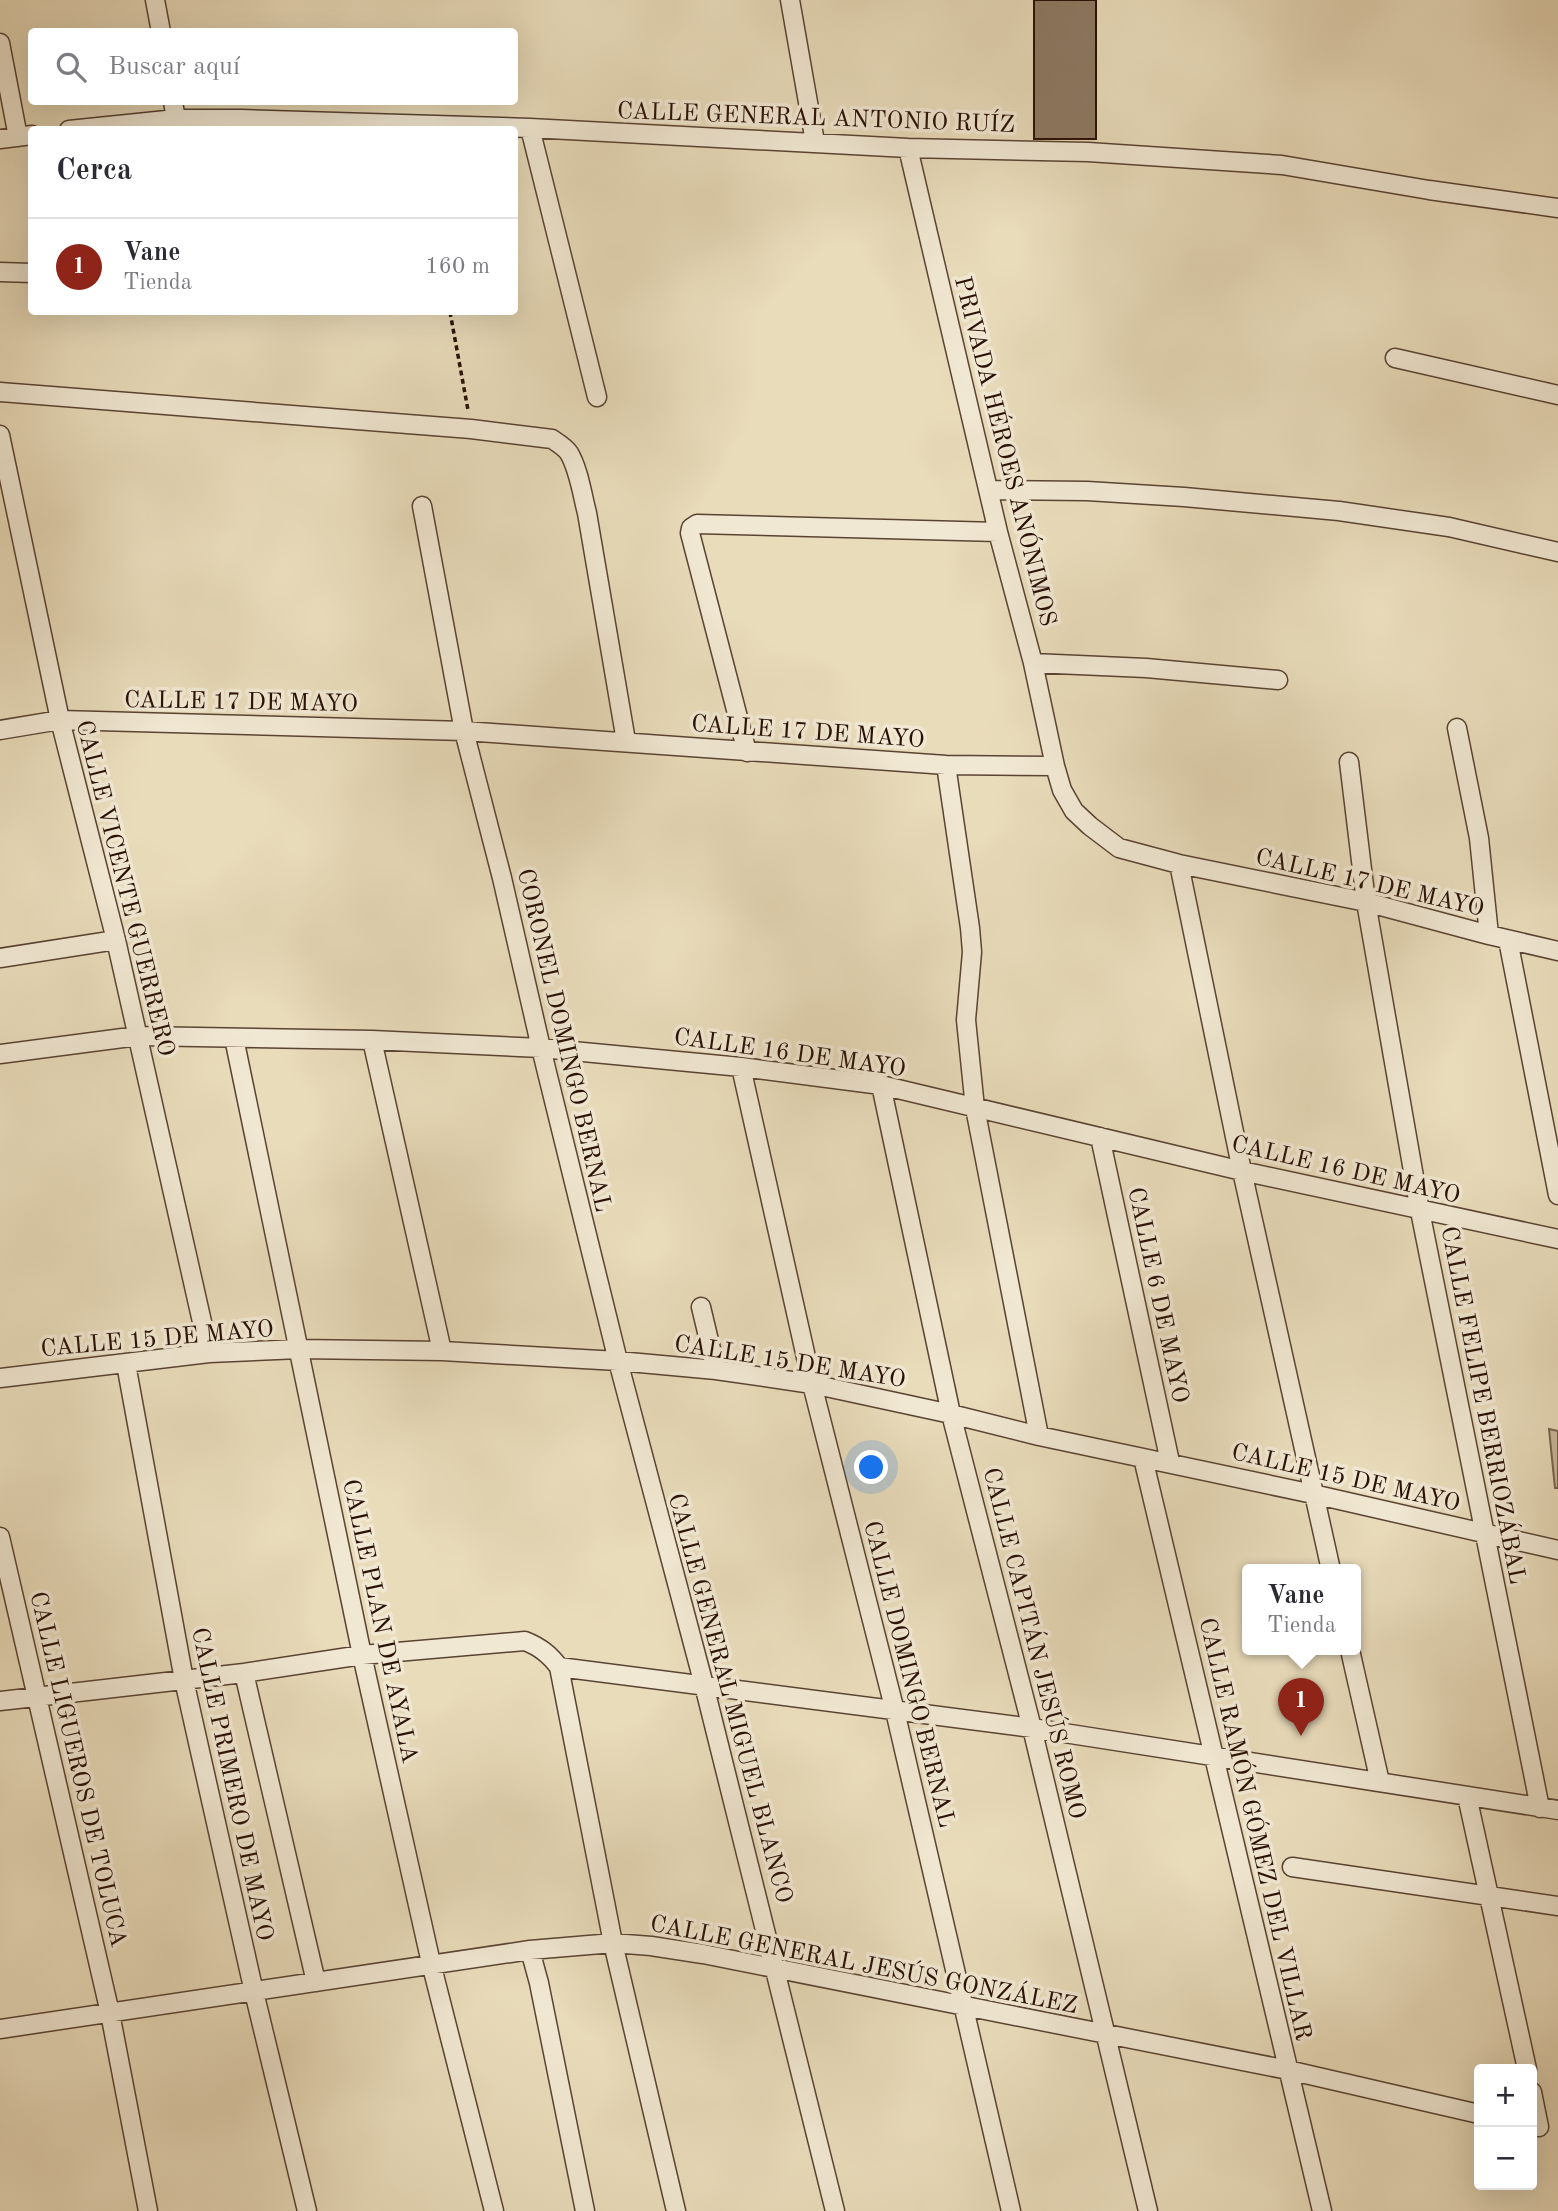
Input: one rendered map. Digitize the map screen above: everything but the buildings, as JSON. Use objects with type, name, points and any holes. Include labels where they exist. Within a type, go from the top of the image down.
[{"type":"street","points":[[155,0],[160,28]]},
{"type":"street","points":[[790,0],[815,142]]},
{"type":"street","points":[[0,43],[16,137]]},
{"type":"street","name":"CALLE GENERAL ANTONIO RUÍZ","points":[[90,126],[175,110],[254,119],[469,126]]},
{"type":"street","name":"CALLE GENERAL ANTONIO RUÍZ","points":[[518,128],[908,148],[1088,152],[1282,165],[1558,208]]},
{"type":"street","points":[[530,128],[597,397]]},
{"type":"street","name":"PRIVADA HÉROES ANÓNIMOS","points":[[908,148],[998,532],[1033,663],[1055,766]]},
{"type":"street","points":[[0,272],[28,272]]},
{"type":"street","points":[[1395,358],[1558,395]]},
{"type":"street","points":[[0,392],[471,429],[552,439],[569,453],[587,513],[626,741]]},
{"type":"street","name":"CALLE VICENTE GUERRERO","points":[[0,435],[60,720],[116,940],[209,1353]]},
{"type":"street","points":[[989,490],[1087,491],[1339,511],[1448,527],[1558,552]]},
{"type":"street","name":"CORONEL DOMINGO BERNAL","points":[[422,506],[464,731],[618,1361]]},
{"type":"street","points":[[747,752],[690,533],[691,528],[698,524],[998,532]]},
{"type":"street","points":[[1033,663],[1146,668],[1278,680]]},
{"type":"street","name":"CALLE 17 DE MAYO","points":[[0,730],[60,720],[464,731],[946,765],[1055,766],[1062,790],[1074,811],[1090,827],[1119,848],[1179,864],[1366,902],[1558,951]]},
{"type":"street","points":[[1457,728],[1479,838],[1489,935]]},
{"type":"street","name":"CALLE FELIPE BERRIOZÁBAL","points":[[1349,762],[1366,902],[1420,1211],[1485,1534],[1549,1809]]},
{"type":"street","points":[[946,765],[971,928],[972,951],[965,1020],[975,1108],[1039,1436]]},
{"type":"street","points":[[1179,864],[1242,1171],[1330,1564]]},
{"type":"street","points":[[0,958],[116,940]]},
{"type":"street","points":[[1508,940],[1558,1195]]},
{"type":"street","name":"CALLE 16 DE MAYO","points":[[0,1054],[138,1036],[372,1040],[541,1048],[741,1067],[881,1084],[1242,1171],[1558,1239]]},
{"type":"street","name":"CALLE PLAN DE AYALA","points":[[234,1038],[362,1655],[432,1963],[494,2211]]},
{"type":"street","points":[[372,1040],[442,1351]]},
{"type":"street","name":"CALLE DOMINGO BERNAL","points":[[741,1067],[812,1384],[895,1711],[1011,2211]]},
{"type":"street","name":"CALLE CAPITÁN JESÚS ROMO","points":[[881,1084],[951,1414],[1032,1728],[1148,2211]]},
{"type":"street","name":"CALLE 6 DE MAYO","points":[[1100,1137],[1170,1462]]},
{"type":"street","points":[[701,1307],[716,1370]]},
{"type":"street","name":"CALLE 15 DE MAYO","points":[[0,1378],[209,1353],[299,1349],[442,1351],[618,1361],[716,1370],[812,1384],[1558,1550]]},
{"type":"street","name":"CALLE GENERAL MIGUEL BLANCO","points":[[618,1361],[704,1685],[835,2211]]},
{"type":"street","name":"CALLE PRIMERO DE MAYO","points":[[125,1364],[184,1680],[254,1992],[307,2211]]},
{"type":"street","name":"CALLE RAMÓN GÓMEZ DEL VILLAR","points":[[1143,1458],[1322,2211]]},
{"type":"street","name":"CALLE LIGUEROS DE TOLUCA","points":[[0,1537],[110,2013],[148,2211]]},
{"type":"street","points":[[0,1701],[244,1673],[362,1655],[525,1641],[539,1646],[559,1667],[613,1943],[676,2211]]},
{"type":"street","points":[[1351,1655],[1380,1782]]},
{"type":"street","points":[[559,1667],[1032,1728],[1549,1809]]},
{"type":"street","points":[[244,1673],[316,1982]]},
{"type":"street","points":[[1467,1796],[1526,2064]]},
{"type":"street","points":[[1292,1867],[1558,1906]]},
{"type":"street","name":"CALLE GENERAL JESÚS GONZÁLEZ","points":[[0,2029],[432,1963],[530,1950],[613,1943],[690,1952],[1288,2070],[1474,2113]]},
{"type":"street","points":[[530,1950],[539,1983],[584,2211]]},
{"type":"street","points":[[1537,2126],[1558,2132]]},
{"type":"path","points":[[451,315],[471,429]]},
{"type":"shaded area","points":[[1549,1429],[1558,1431],[1558,1488],[1555,1488]]},
{"type":"place","name":"Vane","points":[[1301,1736]]}]
